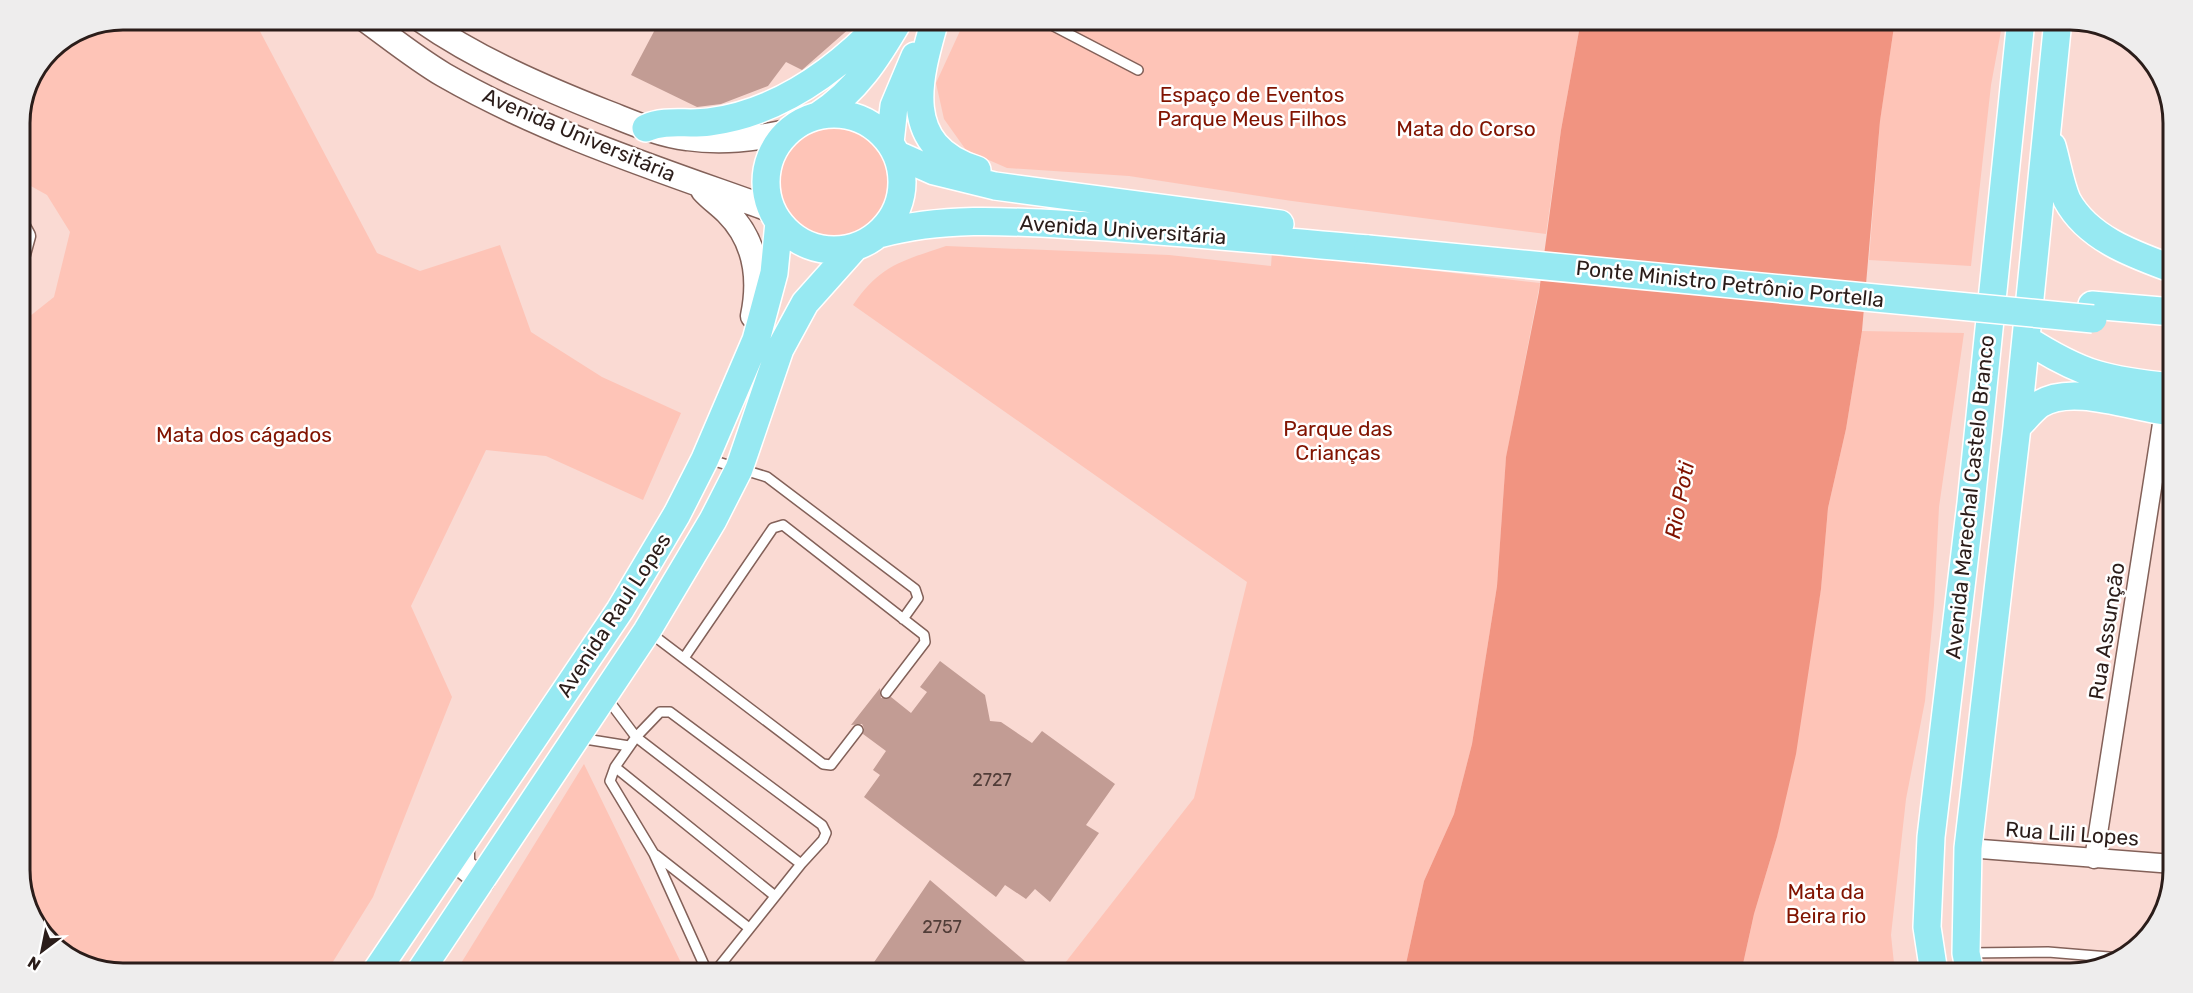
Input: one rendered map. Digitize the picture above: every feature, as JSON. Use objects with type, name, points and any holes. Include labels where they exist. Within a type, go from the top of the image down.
[{"type":"main road","name":"Avenida Universitária","points":[[380,30],[444,74],[505,107],[609,152],[775,216]]},
{"type":"main road","name":"Avenida Universitária","points":[[438,30],[490,61],[559,93],[646,128],[685,138],[709,140],[749,140],[787,132]]},
{"type":"main road","points":[[646,128],[662,123],[710,122],[760,108],[820,78],[859,46],[874,30]]},
{"type":"main road","points":[[893,30],[877,58],[857,84],[819,115],[787,132],[774,148],[767,168],[766,189],[775,216],[796,238],[818,248],[842,250],[855,247],[879,234],[897,209],[902,192],[902,174],[894,149],[894,106],[902,84],[930,30]]},
{"type":"main road","points":[[933,30],[919,86],[918,107],[932,141],[946,157],[961,165],[1031,183],[1051,193]]},
{"type":"main road","name":"Avenida Marechal Castelo Branco","points":[[1932,963],[1927,927],[1931,837],[1971,503],[2020,30]]},
{"type":"main road","name":"Avenida Marechal Castelo Branco","points":[[1968,963],[1968,848],[2017,428],[2057,30]]},
{"type":"main road","points":[[819,115],[836,114],[869,123],[894,149]]},
{"type":"main road","points":[[2048,132],[2067,200],[2085,222],[2106,239],[2133,255],[2163,265]]},
{"type":"main road","name":"Avenida Universitária","points":[[894,149],[934,171],[964,179],[1369,243]]},
{"type":"main road","points":[[697,184],[728,212],[741,229],[756,266],[756,301],[740,375]]},
{"type":"main road","name":"Avenida Raul Lopes","points":[[382,963],[649,564],[705,459],[756,340],[768,302],[774,273],[775,216]]},
{"type":"main road","name":"Avenida Universitária","points":[[879,234],[913,225],[950,221],[1369,243]]},
{"type":"main road","name":"Ponte Ministro Petrônio Portella","points":[[1369,243],[2092,312]]},
{"type":"main road","name":"Avenida Raul Lopes","points":[[426,963],[647,631],[713,520],[739,469],[780,349],[805,303],[855,247]]},
{"type":"main road","points":[[2092,312],[2163,312]]},
{"type":"main road","points":[[2092,312],[2163,327]]},
{"type":"main road","points":[[2026,339],[2086,373],[2120,382],[2163,401]]},
{"type":"main road","points":[[2017,428],[2039,405],[2054,398],[2072,395],[2163,403]]},
{"type":"main road","points":[[1971,503],[2006,508]]},
{"type":"main road","points":[[462,844],[462,865],[482,881]]},
{"type":"street","name":"Rua Assunção","points":[[2094,858],[2163,446]]},
{"type":"street","name":"Rua Lili Lopes","points":[[1968,848],[2163,863]]},
{"type":"lane","points":[[1061,30],[1138,70]]},
{"type":"lane","points":[[705,459],[766,477],[915,589],[918,598],[903,619]]},
{"type":"lane","points":[[684,658],[777,526],[790,528],[924,635],[925,642],[886,693]]},
{"type":"lane","points":[[647,631],[823,765],[831,765],[858,730]]},
{"type":"lane","points":[[605,695],[636,737],[801,864]]},
{"type":"lane","points":[[703,963],[654,854],[610,781],[615,766],[629,746],[660,712],[670,712],[822,825],[826,833],[823,840],[722,963]]},
{"type":"lane","points":[[577,738],[629,746]]},
{"type":"lane","points":[[615,766],[775,896]]},
{"type":"lane","points":[[654,854],[749,928]]},
{"type":"lane","points":[[1968,963],[2048,952],[2103,956]]},
{"type":"green space","name":"Mata dos cágados","points":[[259,30],[377,253],[420,271],[500,245],[531,332],[602,377],[681,413],[643,500],[546,456],[486,450],[411,606],[452,697],[373,897],[332,963],[123,963],[105,961],[88,956],[72,948],[72,921],[45,921],[35,900],[30,876],[30,316],[54,297],[70,232],[47,195],[30,186],[30,117],[33,99],[49,67],[62,53],[88,37],[105,32]]},
{"type":"green space","name":"Espaço de Eventos Parque Meus Filhos","points":[[960,30],[1579,30],[1561,130],[1546,234],[1292,201],[1129,176],[1007,168],[966,150],[944,119],[936,83]]},
{"type":"green space","points":[[1894,30],[2001,30],[1991,85],[1971,266],[1869,260],[1880,120]]},
{"type":"green space","points":[[834,128],[855,132],[872,144],[884,161],[888,182],[884,203],[872,220],[855,232],[834,236],[813,232],[796,220],[784,203],[780,182],[784,161],[796,144],[813,132]]},
{"type":"green space","name":"Parque das Crianças","points":[[946,246],[1169,255],[1271,266],[1272,252],[1540,283],[1506,458],[1497,586],[1472,744],[1454,814],[1424,881],[1406,963],[1065,963],[1194,798],[1247,582],[853,305],[873,281],[904,261]]},
{"type":"green space","name":"Mata da Beira rio","points":[[1862,331],[1964,333],[1939,507],[1934,605],[1925,701],[1906,799],[1891,935],[1894,963],[1743,963],[1754,914],[1777,837],[1821,589],[1828,508],[1846,429]]},
{"type":"green space","points":[[584,764],[681,963],[461,963]]},
{"type":"water","name":"Rio Poti","points":[[1579,30],[1894,30],[1880,121],[1862,331],[1846,429],[1828,508],[1821,589],[1796,754],[1777,837],[1754,914],[1743,963],[1406,963],[1424,881],[1454,814],[1472,744],[1497,586],[1506,457],[1539,292],[1561,130]]},
{"type":"building","points":[[655,30],[848,30],[802,70],[786,62],[768,86],[721,104],[697,107],[631,75]]},
{"type":"building","points":[[940,661],[985,695],[990,721],[1001,722],[1032,743],[1042,731],[1115,784],[1086,825],[1099,833],[1050,902],[1035,889],[1026,899],[1005,885],[996,897],[864,797],[880,775],[873,770],[886,751],[863,734],[862,724],[851,725],[880,688],[881,698],[891,697],[911,713],[927,692],[920,687]]},
{"type":"building","points":[[930,880],[1027,963],[873,963]]},
{"type":"park label","name":"Mata do Corso","points":[[1466,129]]}]
